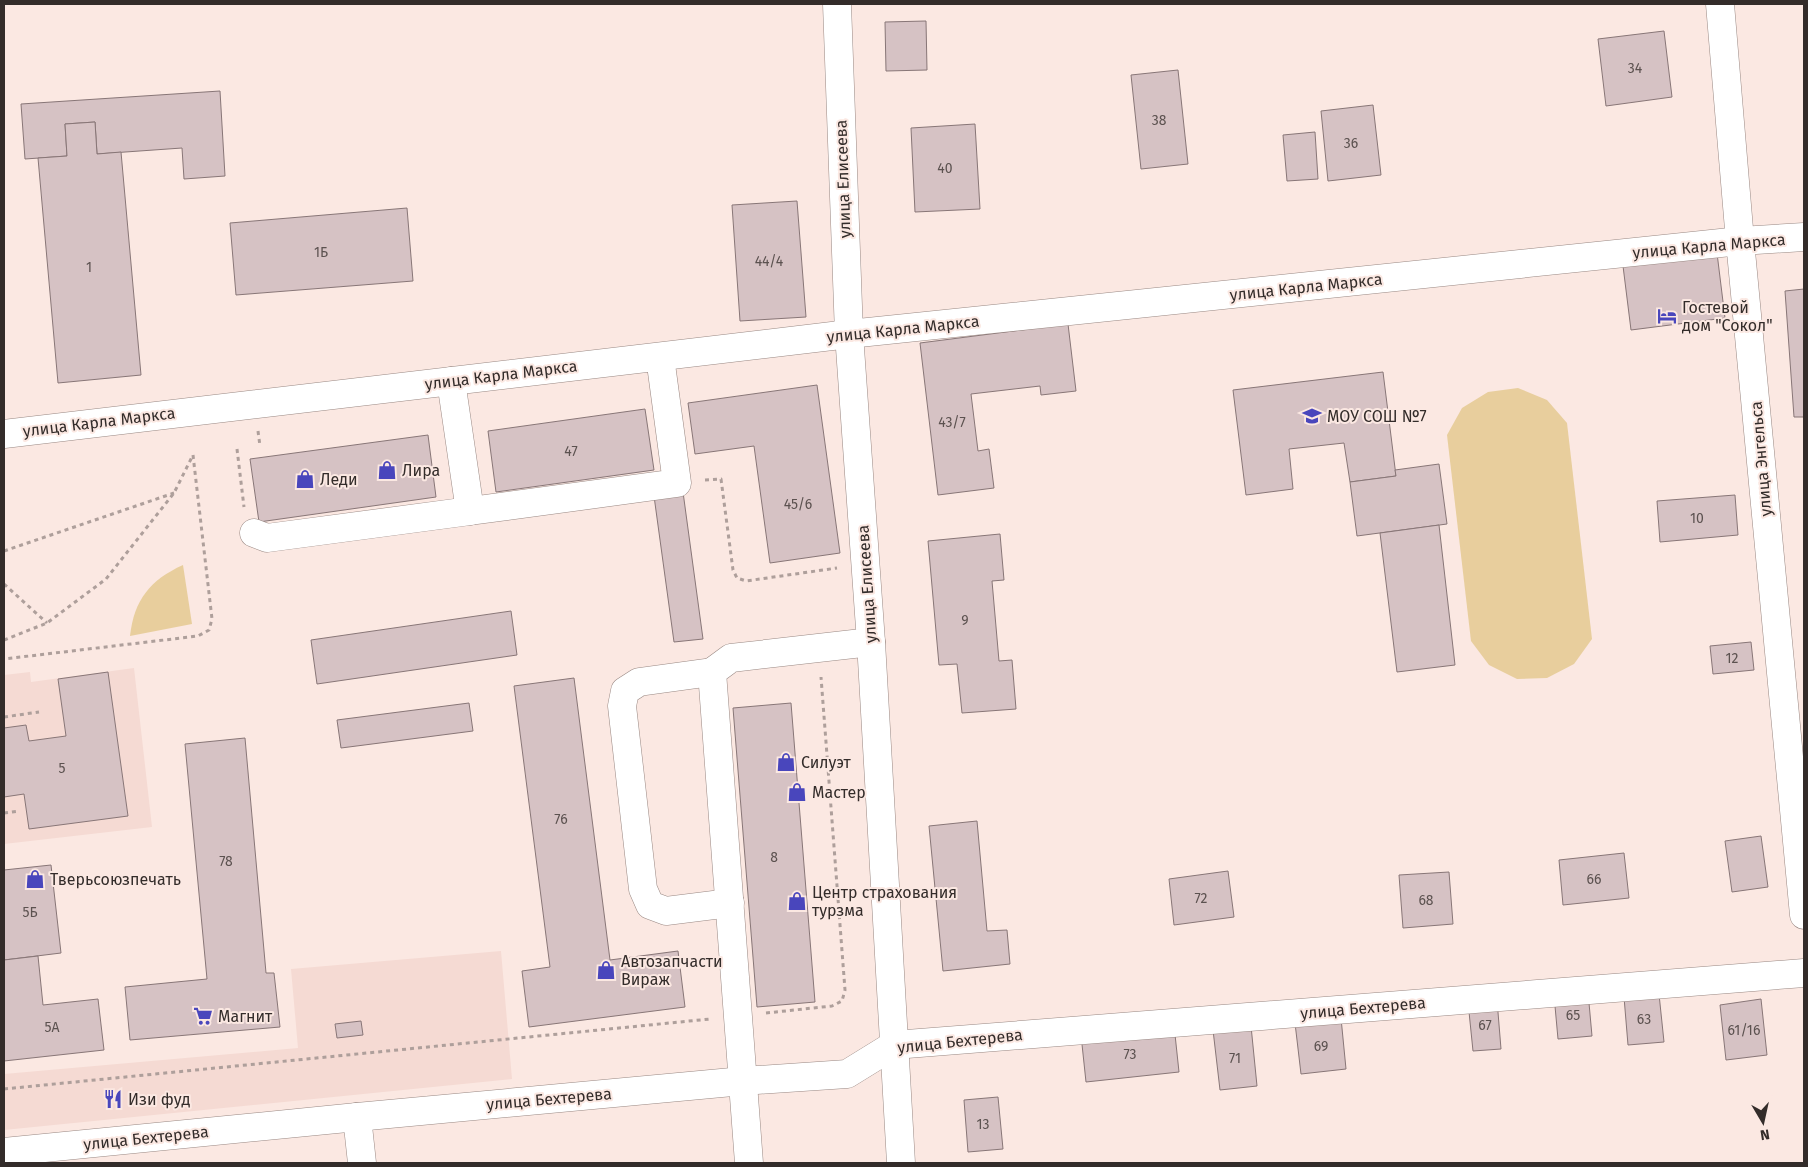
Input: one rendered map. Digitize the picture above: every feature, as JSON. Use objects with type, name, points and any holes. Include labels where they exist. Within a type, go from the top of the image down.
[{"type":"street","name":"улица Елисеева","points":[[837,4],[849,334],[871,642],[901,1163]]},
{"type":"street","name":"улица Энгельса","points":[[1720,4],[1740,241],[1804,915]]},
{"type":"street","name":"улица Карла Маркса","points":[[4,434],[849,334],[1740,241],[1804,237]]},
{"type":"street","points":[[254,533],[267,538],[677,484],[660,356]]},
{"type":"street","points":[[451,381],[470,511]]},
{"type":"street","points":[[730,903],[666,911],[650,905],[643,890],[622,706],[625,691],[640,682],[712,672],[731,658],[871,642]]},
{"type":"street","points":[[712,672],[749,1163]]},
{"type":"street","name":"улица Бехтерева","points":[[4,1152],[743,1081],[847,1074],[894,1045],[1804,973]]},
{"type":"street","points":[[357,1117],[362,1163]]},
{"type":"path","points":[[237,449],[246,521],[254,533]]},
{"type":"path","points":[[4,640],[48,623],[106,579],[174,493],[193,455],[212,619],[209,630],[198,636],[4,659]]},
{"type":"path","points":[[677,484],[721,478],[732,570],[737,578],[746,581],[846,566]]},
{"type":"path","points":[[4,551],[174,493]]},
{"type":"path","points":[[4,584],[48,623]]},
{"type":"path","points":[[4,1089],[738,1016],[832,1006],[842,1002],[845,990],[819,648]]},
{"type":"path","points":[[4,717],[39,712]]},
{"type":"path","points":[[4,813],[18,811]]},
{"type":"shaded area","points":[[1518,388],[1547,400],[1567,423],[1592,639],[1574,664],[1547,678],[1517,679],[1489,665],[1471,641],[1447,435],[1462,408],[1488,392]]},
{"type":"shaded area","points":[[183,565],[192,624],[130,636],[135,612],[146,593],[161,577]]},
{"type":"shaded area","points":[[134,668],[152,827],[4,844],[4,675],[30,672],[31,682]]},
{"type":"shaded area","points":[[501,951],[512,1079],[4,1130],[4,1074],[298,1048],[291,969]]},
{"type":"building","points":[[926,21],[927,70],[886,71],[885,22]]},
{"type":"building","points":[[1664,31],[1672,97],[1606,106],[1598,39]]},
{"type":"building","points":[[1178,70],[1188,164],[1141,169],[1131,75]]},
{"type":"building","points":[[220,91],[225,176],[184,179],[182,148],[97,154],[95,122],[65,124],[67,156],[25,159],[21,104]]},
{"type":"building","points":[[1373,105],[1381,175],[1328,181],[1321,111]]},
{"type":"building","points":[[95,122],[97,154],[121,152],[141,375],[58,383],[38,158],[67,156],[65,124]]},
{"type":"building","points":[[975,124],[980,209],[915,212],[911,128]]},
{"type":"building","points":[[1315,132],[1318,179],[1287,181],[1283,135]]},
{"type":"building","points":[[797,201],[806,317],[740,321],[732,205]]},
{"type":"building","points":[[407,208],[413,281],[236,295],[230,223]]},
{"type":"building","points":[[1717,253],[1725,318],[1631,330],[1623,266]]},
{"type":"building","points":[[1804,289],[1804,417],[1794,417],[1785,291]]},
{"type":"building","points":[[1068,324],[1076,391],[1041,395],[1040,386],[971,394],[978,451],[989,449],[994,488],[938,495],[920,343]]},
{"type":"building","name":"МОУ СОШ №7","points":[[1383,372],[1396,476],[1350,482],[1344,443],[1289,449],[1293,489],[1246,495],[1233,390]]},
{"type":"building","points":[[817,385],[840,553],[770,563],[754,446],[695,454],[688,403]]},
{"type":"building","points":[[645,409],[654,470],[496,492],[488,431]]},
{"type":"building","points":[[428,435],[436,497],[259,522],[250,459]]},
{"type":"building","points":[[1439,464],[1447,524],[1357,536],[1350,482],[1396,476],[1395,470]]},
{"type":"building","points":[[683,492],[703,639],[674,642],[654,496]]},
{"type":"building","points":[[1735,495],[1738,535],[1660,542],[1657,501]]},
{"type":"building","points":[[1439,525],[1455,665],[1397,672],[1380,533]]},
{"type":"building","points":[[1000,534],[1004,580],[992,581],[999,661],[1012,660],[1016,709],[962,713],[957,664],[939,665],[928,541]]},
{"type":"building","points":[[511,611],[517,655],[317,684],[311,640]]},
{"type":"building","points":[[1751,642],[1754,670],[1713,674],[1710,646]]},
{"type":"building","points":[[108,672],[128,816],[29,829],[24,794],[4,797],[4,728],[26,725],[29,741],[66,736],[58,679]]},
{"type":"building","points":[[574,678],[610,960],[678,951],[685,1007],[529,1027],[522,971],[550,967],[514,686]]},
{"type":"building","points":[[469,703],[473,731],[341,748],[337,720]]},
{"type":"building","points":[[791,703],[815,1002],[757,1007],[733,708]]},
{"type":"building","points":[[245,738],[266,973],[274,973],[280,1027],[130,1040],[125,987],[207,979],[185,744]]},
{"type":"building","points":[[977,821],[987,931],[1007,930],[1010,964],[943,971],[929,826]]},
{"type":"building","points":[[1761,836],[1768,887],[1732,892],[1725,841]]},
{"type":"building","points":[[1624,853],[1629,898],[1563,905],[1559,860]]},
{"type":"building","points":[[51,865],[61,953],[4,960],[4,870]]},
{"type":"building","points":[[1228,871],[1234,917],[1174,925],[1169,879]]},
{"type":"building","points":[[1449,872],[1453,924],[1403,928],[1399,875]]},
{"type":"building","points":[[38,956],[43,1005],[98,999],[104,1050],[4,1061],[4,960]]},
{"type":"building","points":[[1588,992],[1592,1036],[1558,1039],[1554,995]]},
{"type":"building","points":[[1659,994],[1664,1042],[1628,1045],[1624,997]]},
{"type":"building","points":[[1761,999],[1767,1055],[1726,1060],[1720,1005]]},
{"type":"building","points":[[1497,1000],[1501,1049],[1473,1051],[1468,1002]]},
{"type":"building","points":[[1341,1018],[1346,1069],[1301,1074],[1295,1023]]},
{"type":"building","points":[[361,1021],[363,1035],[337,1038],[335,1024]]},
{"type":"building","points":[[1174,1025],[1179,1072],[1086,1082],[1081,1035]]},
{"type":"building","points":[[1251,1026],[1257,1086],[1220,1090],[1213,1030]]},
{"type":"building","points":[[998,1097],[1003,1149],[968,1152],[964,1100]]},
{"type":"place","name":"Гостевой дом \"Сокол\"","points":[[1667,316]]},
{"type":"place","name":"МОУ СОШ №7","points":[[1312,416]]},
{"type":"place","name":"Лира","points":[[387,470]]},
{"type":"place","name":"Леди","points":[[305,479]]},
{"type":"place","name":"Силуэт","points":[[786,762]]},
{"type":"place","name":"Мастер","points":[[797,792]]},
{"type":"place","name":"Тверьсоюзпечать","points":[[35,879]]},
{"type":"place","name":"Центр страхования турзма","points":[[797,901]]},
{"type":"place","name":"Автозапчасти Вираж","points":[[606,970]]},
{"type":"place","name":"Магнит","points":[[203,1016]]},
{"type":"place","name":"Изи фуд","points":[[113,1099]]}]
